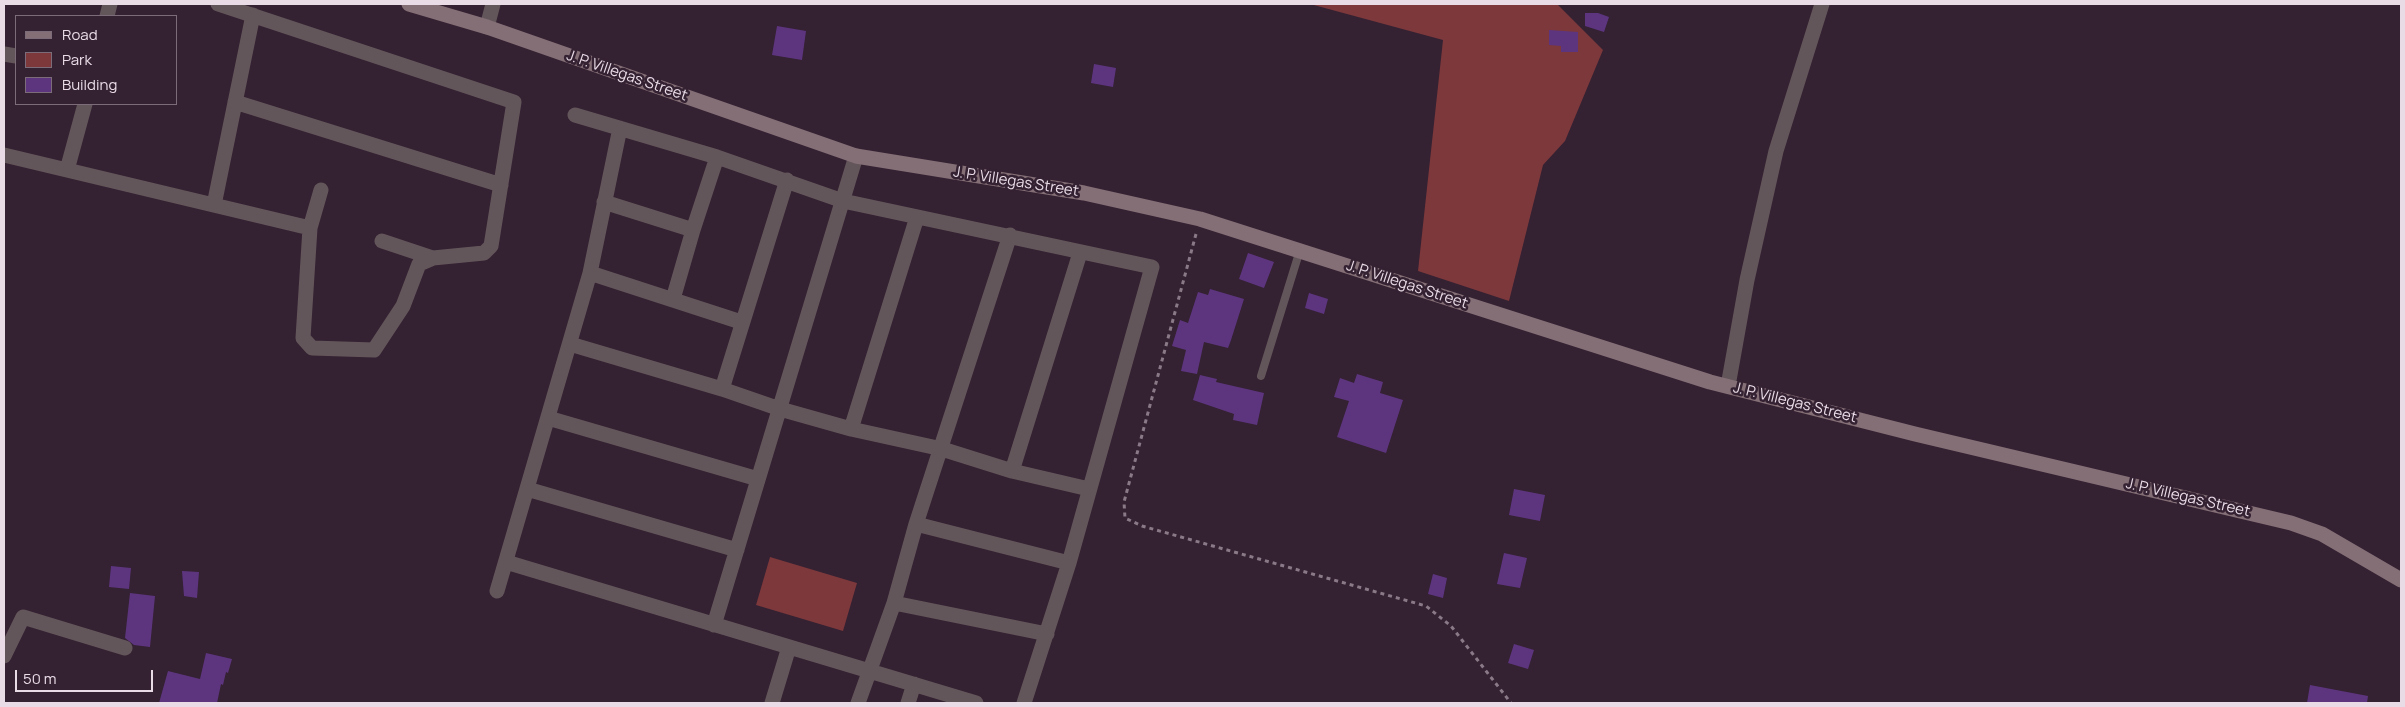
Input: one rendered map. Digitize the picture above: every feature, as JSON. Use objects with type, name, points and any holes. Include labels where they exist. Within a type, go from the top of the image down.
[{"type":"street","points":[[218,4],[514,102],[491,246],[484,253],[433,258],[419,264],[403,306],[374,350],[312,348],[303,338],[310,228],[322,190]]},
{"type":"street","name":"J. P. Villegas Street","points":[[409,4],[487,27],[856,156],[1084,193],[1200,220],[1300,250],[1551,332],[1728,386],[1915,434],[2291,523],[2322,534],[2401,580]]},
{"type":"street","points":[[487,27],[493,4]]},
{"type":"street","points":[[1728,386],[1747,280],[1776,151],[1822,4]]},
{"type":"street","points":[[214,205],[253,15]]},
{"type":"street","points":[[235,102],[501,185]]},
{"type":"street","points":[[67,170],[85,105]]},
{"type":"street","points":[[576,115],[717,157],[843,201],[1010,235],[1080,253],[1152,267],[1069,563],[1024,703]]},
{"type":"street","points":[[497,592],[590,273],[620,128]]},
{"type":"street","points":[[4,155],[310,228]]},
{"type":"street","points":[[714,625],[856,156]]},
{"type":"street","points":[[673,299],[717,157]]},
{"type":"street","points":[[722,389],[787,180]]},
{"type":"street","points":[[604,202],[693,230]]},
{"type":"street","points":[[851,429],[917,217]]},
{"type":"street","points":[[858,703],[868,670],[894,603],[916,524],[942,449],[1010,235]]},
{"type":"street","points":[[382,241],[433,258]]},
{"type":"street","points":[[1012,471],[1080,253]]},
{"type":"street","points":[[590,273],[742,322]]},
{"type":"street","points":[[570,344],[722,389],[780,410],[851,429],[942,449],[1012,471],[1090,489]]},
{"type":"street","points":[[548,418],[758,479]]},
{"type":"street","points":[[527,489],[737,550]]},
{"type":"street","points":[[916,524],[1069,563]]},
{"type":"street","points":[[506,562],[976,703]]},
{"type":"street","points":[[894,603],[1047,634]]},
{"type":"street","points":[[4,656],[23,617],[125,648]]},
{"type":"street","points":[[772,703],[789,647]]},
{"type":"street","points":[[908,703],[914,684]]},
{"type":"lane","points":[[1261,376],[1300,250]]},
{"type":"path","points":[[1200,220],[1124,502],[1125,518],[1142,526],[1426,606],[1451,626],[1511,703]]},
{"type":"green space","points":[[1310,4],[1557,4],[1603,50],[1565,141],[1543,165],[1509,301],[1418,271],[1443,40]]},
{"type":"green space","points":[[770,557],[857,583],[843,631],[756,605]]},
{"type":"building","points":[[1585,13],[1598,13],[1609,17],[1604,32],[1585,26]]},
{"type":"building","points":[[777,26],[806,31],[802,60],[772,55]]},
{"type":"building","points":[[1549,30],[1578,32],[1578,52],[1561,52],[1561,46],[1549,45]]},
{"type":"building","points":[[1094,64],[1116,68],[1113,87],[1091,83]]},
{"type":"building","points":[[1248,253],[1274,262],[1264,288],[1239,279]]},
{"type":"building","points":[[1210,289],[1244,299],[1231,340],[1228,348],[1204,342],[1197,374],[1181,371],[1186,350],[1172,346],[1180,320],[1188,323],[1198,292],[1208,295]]},
{"type":"building","points":[[1309,293],[1328,299],[1324,314],[1305,308]]},
{"type":"building","points":[[1357,374],[1383,382],[1380,393],[1403,400],[1386,453],[1337,437],[1349,401],[1334,397],[1340,378],[1354,383]]},
{"type":"building","points":[[1200,375],[1217,379],[1216,382],[1264,393],[1257,425],[1233,420],[1234,414],[1193,400]]},
{"type":"building","points":[[1514,489],[1545,495],[1540,521],[1509,515]]},
{"type":"building","points":[[1504,553],[1527,558],[1520,588],[1497,584]]},
{"type":"building","points":[[111,566],[131,568],[129,589],[109,587]]},
{"type":"building","points":[[182,571],[199,572],[197,598],[184,596]]},
{"type":"building","points":[[1433,574],[1447,578],[1443,598],[1428,594]]},
{"type":"building","points":[[130,593],[155,596],[150,647],[134,645],[125,638]]},
{"type":"building","points":[[1514,644],[1534,650],[1528,669],[1508,663]]},
{"type":"building","points":[[206,653],[232,659],[223,685],[221,684],[217,703],[159,703],[168,671],[200,679]]},
{"type":"building","points":[[2310,685],[2368,696],[2367,703],[2307,703]]}]
